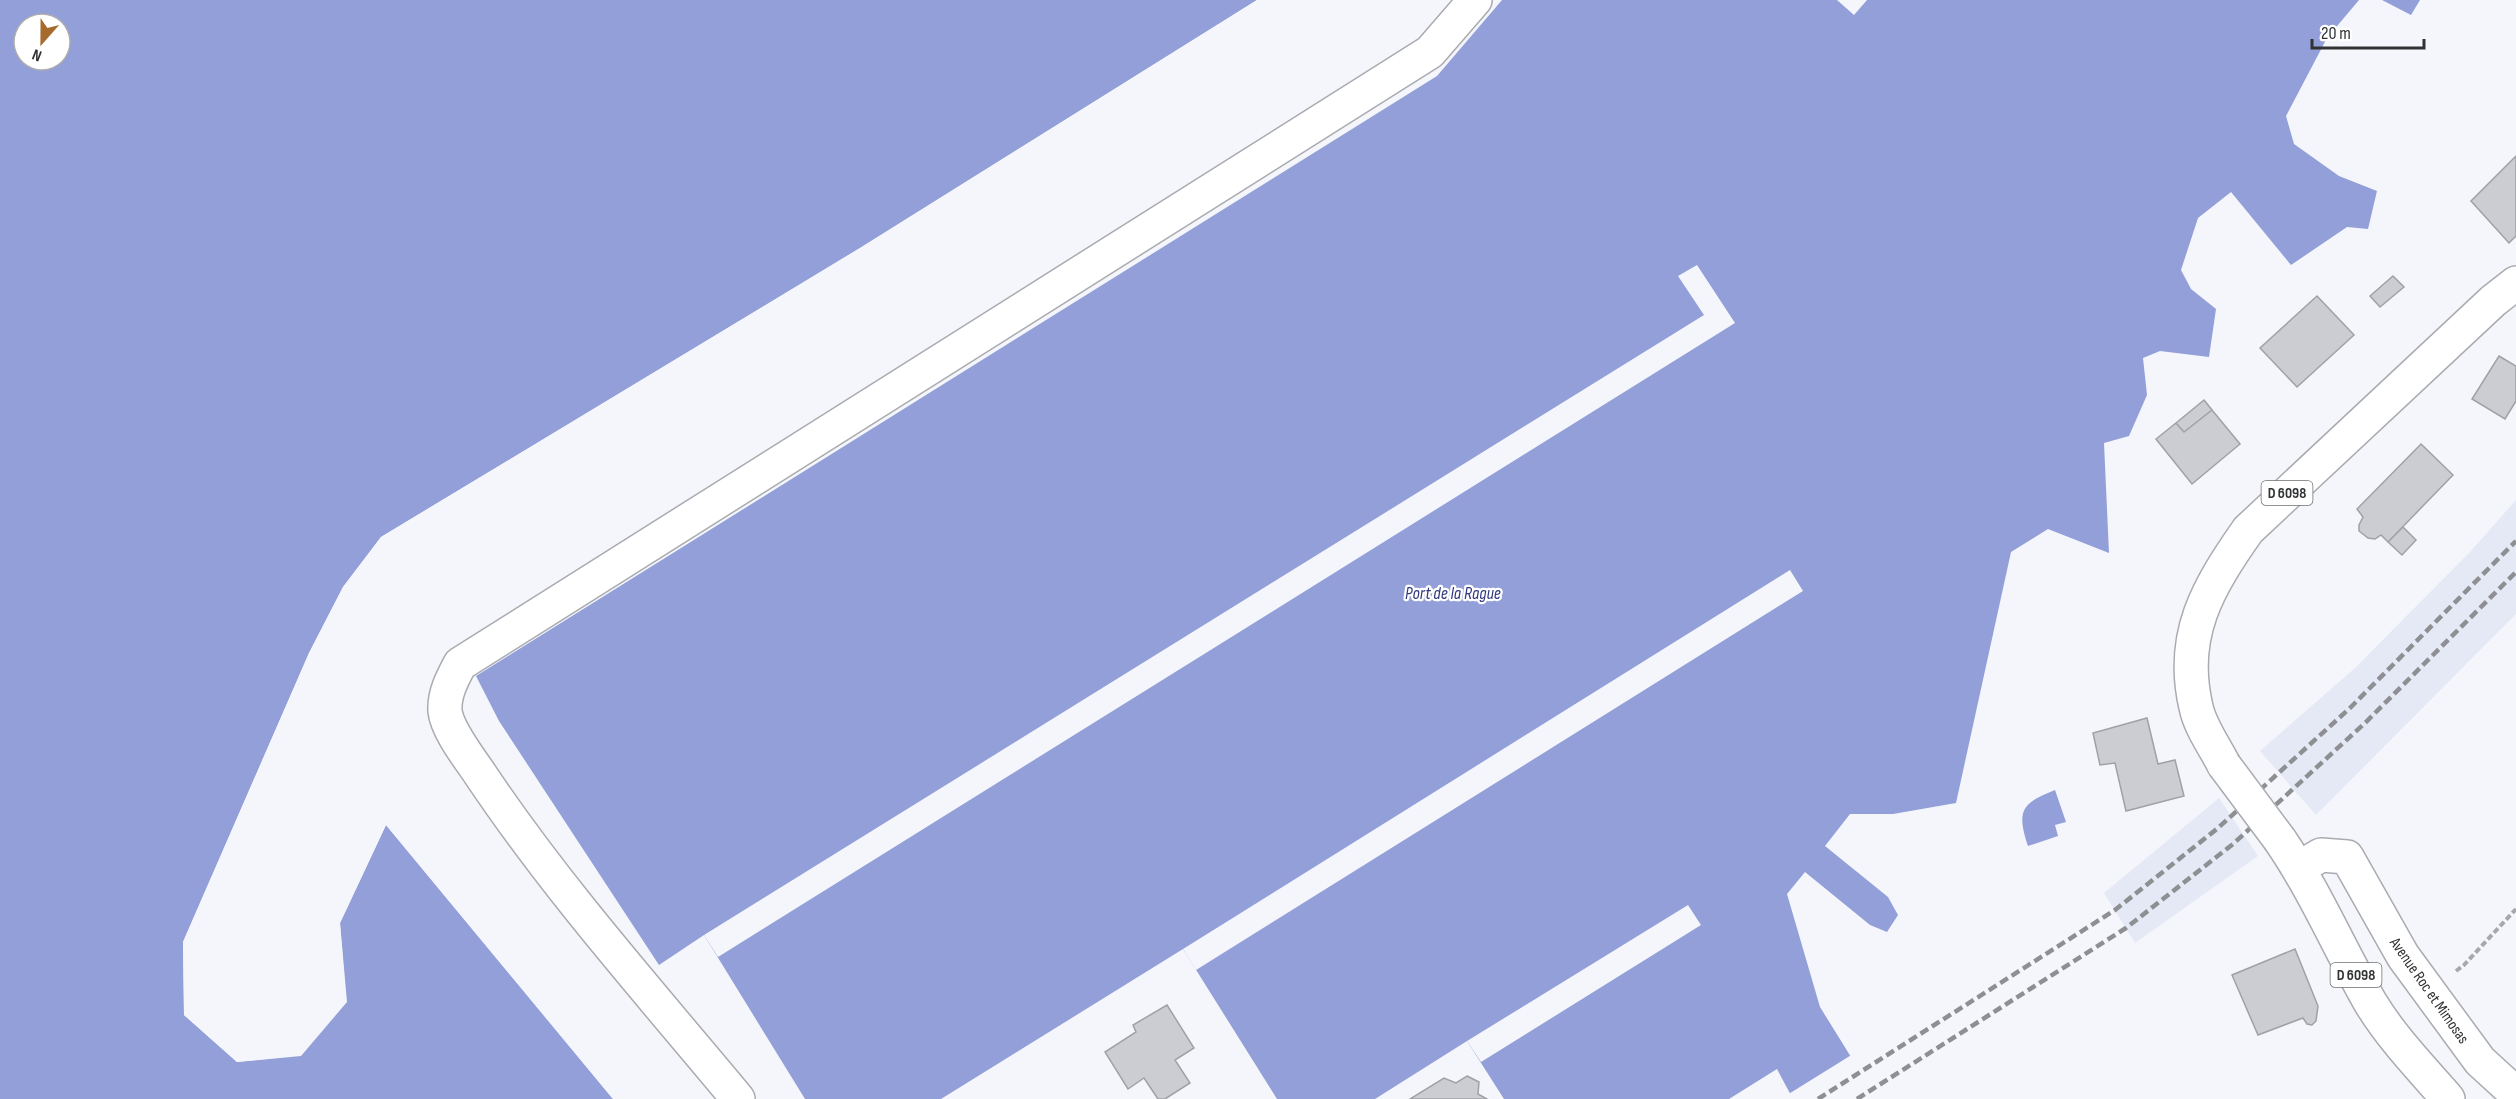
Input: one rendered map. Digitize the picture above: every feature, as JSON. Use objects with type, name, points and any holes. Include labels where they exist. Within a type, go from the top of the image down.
[{"type":"main road","points":[[738,1099],[502,807],[457,740],[445,712],[449,684],[460,664],[1430,52],[1475,0]]},
{"type":"main road","name":"D 6098","points":[[2448,1099],[2413,1060],[2371,1003],[2299,868],[2224,765],[2196,709],[2189,659],[2199,613],[2221,568],[2248,530],[2493,301],[2516,283]]},
{"type":"main road","name":"Avenue Roc et Mimosas","points":[[2299,868],[2321,855],[2347,858],[2403,956],[2480,1061],[2516,1094]]},
{"type":"path","points":[[2428,990],[2464,965],[2516,909]]},
{"type":"shaded area","points":[[2516,500],[2516,614],[2316,815],[2260,751],[2355,668],[2470,552]]},
{"type":"shaded area","points":[[2219,798],[2258,856],[2135,943],[2104,893]]},
{"type":"water","points":[[0,0],[1257,0],[860,248],[381,537],[343,587],[309,653],[183,942],[184,1015],[237,1062],[301,1055],[346,1002],[340,923],[386,825],[613,1099],[0,1099]]},
{"type":"water","name":"Port de la Rague","points":[[1502,0],[1837,0],[1854,15],[1867,0],[2359,0],[2327,38],[2286,116],[2294,144],[2339,176],[2377,191],[2368,229],[2347,227],[2291,265],[2231,192],[2198,218],[2181,270],[2191,289],[2216,309],[2209,357],[2160,351],[2143,358],[2147,395],[2129,436],[2104,443],[2109,553],[2048,529],[2011,552],[1956,803],[1893,814],[1850,814],[1825,846],[1888,897],[1898,915],[1887,932],[1870,925],[1805,872],[1787,894],[1820,1007],[1877,1099],[1793,1099],[1777,1069],[1729,1099],[1504,1099],[1467,1041],[1375,1099],[1277,1099],[1183,949],[941,1099],[805,1099],[704,935],[659,965],[499,721],[476,676],[1437,76]]},
{"type":"water","points":[[2382,0],[2420,0],[2411,15]]},
{"type":"water","points":[[2055,790],[2066,822],[2055,825],[2058,836],[2028,846],[2023,824],[2025,809],[2035,799]]},
{"type":"pier","points":[[1260,0],[1258,3],[861,250],[383,540],[345,589],[311,654],[186,942],[187,1013],[238,1059],[299,1053],[343,1001],[337,923],[383,824],[387,822],[616,1099],[613,1099],[386,825],[340,923],[347,1002],[301,1056],[237,1062],[184,1015],[183,942],[309,653],[343,587],[381,537],[860,248]]},
{"type":"pier","points":[[1697,265],[1735,323],[718,957],[704,935],[1704,315],[1678,276]]},
{"type":"pier","points":[[1790,570],[1803,591],[1196,970],[1183,949]]},
{"type":"pier","points":[[1688,905],[1701,925],[1481,1062],[1467,1041]]},
{"type":"pier","points":[[1853,1054],[1880,1099],[1790,1099],[1787,1095]]},
{"type":"building","points":[[2516,156],[2516,236],[2509,243],[2471,201]]},
{"type":"building","points":[[2393,276],[2404,287],[2380,307],[2370,296]]},
{"type":"building","points":[[2317,296],[2354,335],[2297,387],[2260,348]]},
{"type":"building","points":[[2499,356],[2516,366],[2516,401],[2505,419],[2472,399]]},
{"type":"building","points":[[2204,400],[2212,410],[2184,432],[2176,423]]},
{"type":"building","points":[[2212,410],[2240,444],[2192,484],[2156,439],[2176,423],[2184,432]]},
{"type":"building","points":[[2421,444],[2453,475],[2388,542],[2381,535],[2375,539],[2368,538],[2359,531],[2363,517],[2357,509]]},
{"type":"building","points":[[2403,527],[2416,540],[2402,555],[2388,542]]},
{"type":"building","points":[[2147,718],[2158,764],[2175,760],[2184,796],[2126,811],[2115,763],[2100,765],[2093,733]]},
{"type":"building","points":[[2295,949],[2318,1006],[2316,1021],[2312,1025],[2307,1024],[2303,1018],[2258,1035],[2232,975]]},
{"type":"building","points":[[1167,1005],[1194,1048],[1175,1060],[1190,1083],[1165,1099],[1158,1099],[1144,1078],[1128,1089],[1105,1052],[1136,1032],[1133,1025]]},
{"type":"building","points":[[1467,1076],[1479,1082],[1478,1094],[1487,1099],[1410,1099],[1444,1078],[1456,1083]]},
{"type":"railway","points":[[1818,1099],[2115,910],[2218,828],[2350,708],[2516,541]]},
{"type":"railway","points":[[1857,1099],[2126,928],[2233,844],[2365,723],[2516,572]]}]
